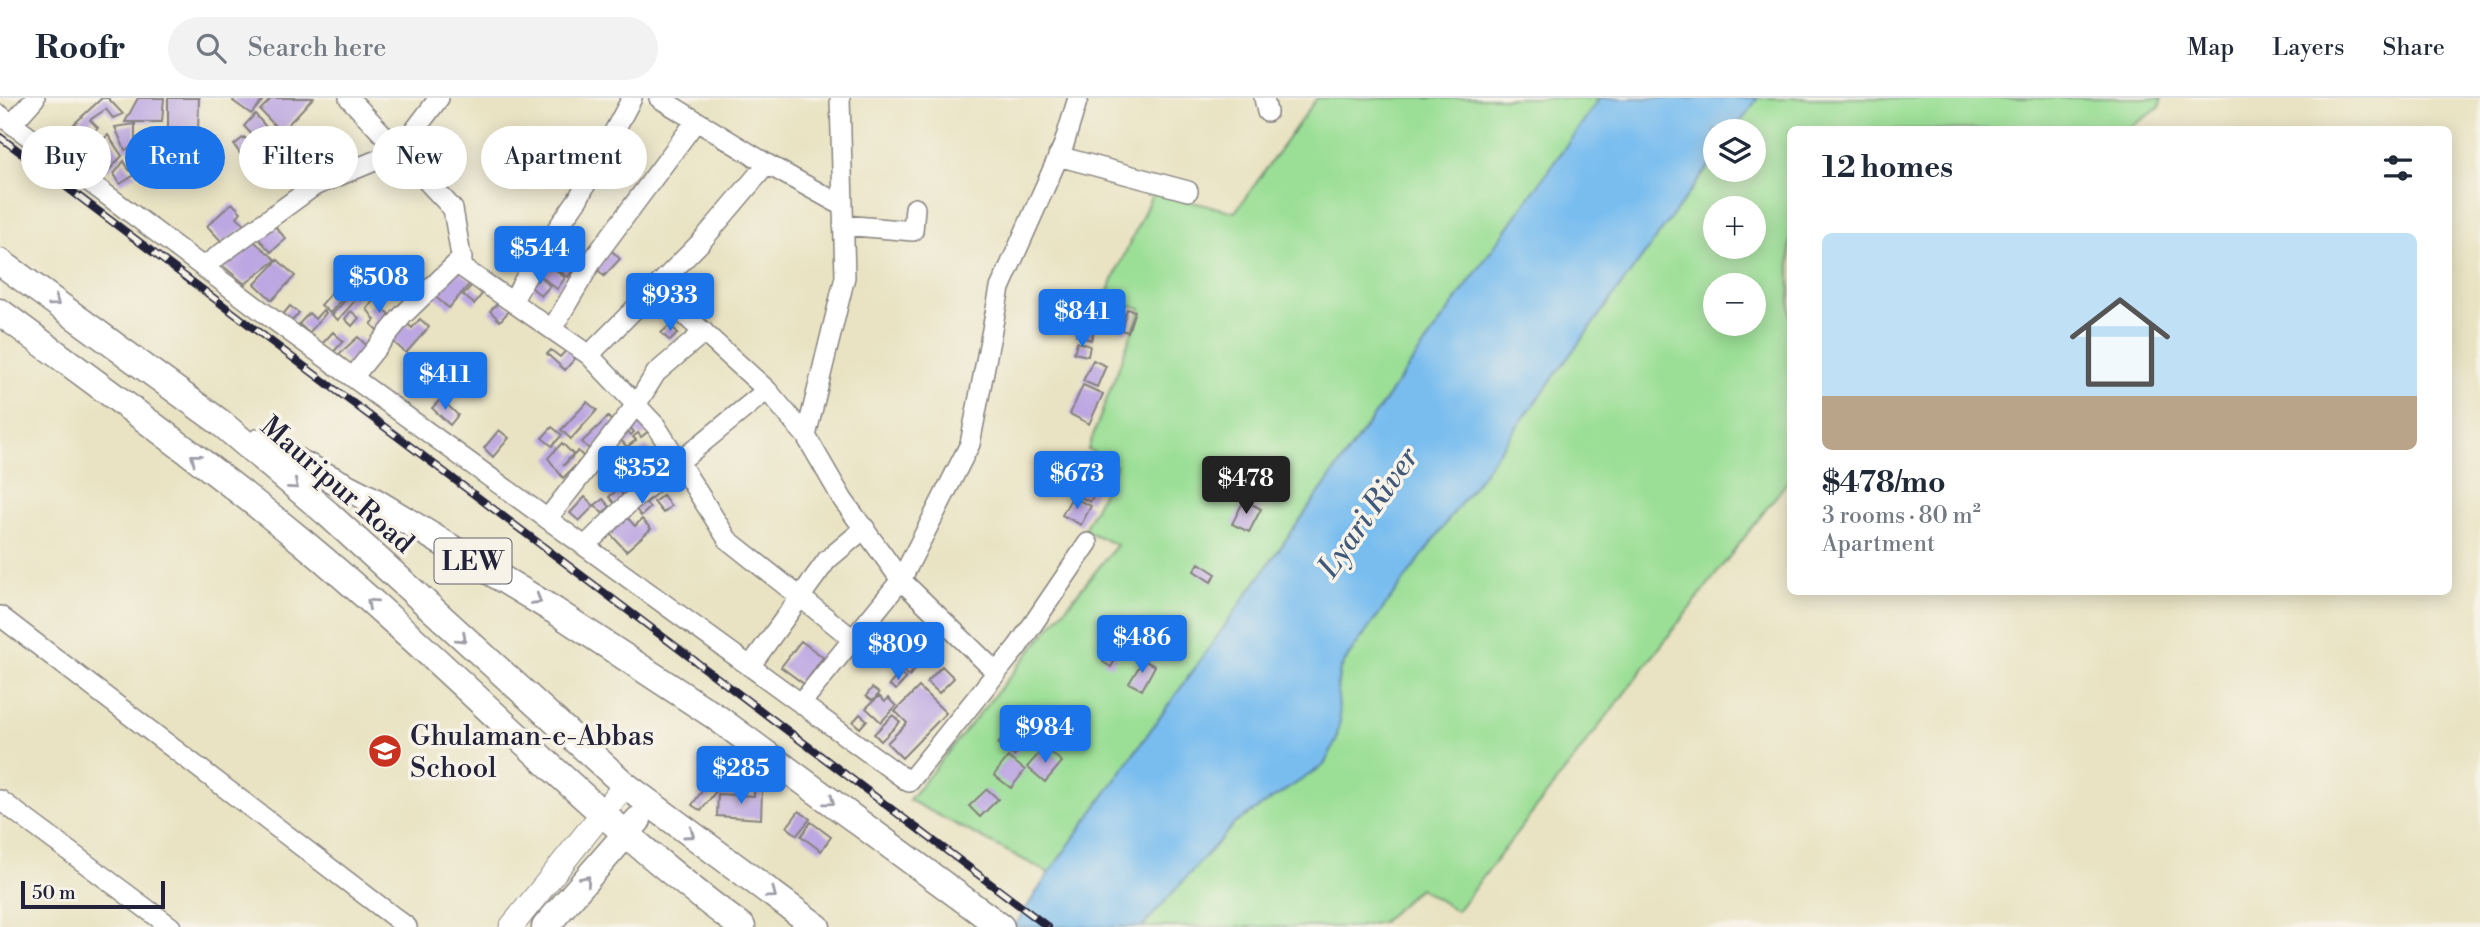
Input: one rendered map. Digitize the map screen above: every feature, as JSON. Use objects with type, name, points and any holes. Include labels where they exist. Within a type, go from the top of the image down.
[{"type":"highway","name":"Mauripur Road","points":[[0,262],[221,423],[328,514],[625,785],[817,927]]},
{"type":"highway","points":[[0,312],[194,456],[305,544],[603,814],[695,893],[742,927]]},
{"type":"highway","name":"LEW","points":[[221,423],[374,501],[555,611],[716,717],[1001,927]]},
{"type":"highway","points":[[545,927],[650,806]]},
{"type":"main road","points":[[511,927],[625,785]]},
{"type":"street","points":[[35,98],[6,120],[353,377],[909,782],[996,673],[1088,543]]},
{"type":"street","points":[[418,126],[439,98]]},
{"type":"street","points":[[512,302],[536,259],[578,199],[632,98]]},
{"type":"street","points":[[659,98],[767,164],[843,216],[913,231],[915,208]]},
{"type":"street","points":[[802,702],[901,580],[970,444],[1000,288],[1058,156],[1077,98]]},
{"type":"street","points":[[806,436],[845,276],[836,100]]},
{"type":"street","points":[[355,101],[377,126]]},
{"type":"street","points":[[552,329],[594,258],[696,121]]},
{"type":"street","points":[[1058,156],[1188,191]]},
{"type":"street","points":[[204,267],[314,186],[372,162]]},
{"type":"street","points":[[589,355],[701,242],[767,164]]},
{"type":"street","points":[[434,189],[453,209],[463,268],[589,355],[656,426],[729,540],[853,639]]},
{"type":"street","points":[[353,377],[402,315],[462,258]]},
{"type":"street","points":[[655,288],[767,390],[806,436],[843,500],[901,580],[996,673]]},
{"type":"street","points":[[548,519],[636,405],[656,373],[704,332]]},
{"type":"street","points":[[585,546],[630,502],[767,390]]},
{"type":"street","points":[[751,665],[802,598],[827,559],[865,528]]},
{"type":"street","points":[[0,615],[407,927]]},
{"type":"street","points":[[4,811],[172,927]]},
{"type":"green space","points":[[1317,98],[1600,98],[1049,873],[909,800],[1117,545],[1084,530],[1116,466],[1088,449],[1141,308],[1104,299],[1153,193],[1235,212]]},
{"type":"green space","points":[[1758,98],[2162,98],[2159,108],[2132,126],[1787,126],[1787,482],[1457,911],[1419,888],[1382,922],[1357,927],[1142,927],[1234,824],[1324,765],[1340,670],[1703,174],[1703,182],[1766,182],[1766,119],[1743,119]]},
{"type":"water","name":"Lyari River","points":[[1600,98],[1758,98],[1743,119],[1703,119],[1703,174],[1349,655],[1340,670],[1337,686],[1340,720],[1336,741],[1324,765],[1234,824],[1142,927],[1014,927],[1049,873]]},
{"type":"building","points":[[102,98],[108,98],[123,114],[113,118],[106,109],[90,120],[96,126],[74,124]]},
{"type":"building","points":[[138,98],[164,98],[162,122],[125,122]]},
{"type":"building","points":[[168,98],[199,98],[198,126],[168,126]]},
{"type":"building","points":[[235,98],[265,98],[251,114],[233,101]]},
{"type":"building","points":[[272,98],[313,98],[287,126],[275,126],[260,110]]},
{"type":"building","points":[[255,114],[265,126],[244,126]]},
{"type":"building","points":[[135,124],[125,126],[125,150],[115,127]]},
{"type":"building","points":[[111,140],[122,156],[111,168]]},
{"type":"building","points":[[124,161],[125,181],[120,184],[114,174]]},
{"type":"building","points":[[232,203],[241,212],[237,217],[247,226],[223,243],[207,226]]},
{"type":"building","points":[[273,224],[286,239],[271,252],[258,238]]},
{"type":"building","points":[[250,238],[276,260],[245,284],[218,262]]},
{"type":"building","points":[[612,251],[620,259],[604,276],[596,268]]},
{"type":"building","points":[[553,252],[577,266],[568,277],[549,264],[565,278],[557,289],[537,273]]},
{"type":"building","points":[[278,260],[295,276],[272,300],[255,284]]},
{"type":"building","points":[[456,268],[472,281],[449,308],[433,295]]},
{"type":"building","points":[[540,276],[550,286],[541,296],[531,287]]},
{"type":"building","points":[[340,283],[349,291],[330,313],[321,305]]},
{"type":"building","points":[[472,285],[482,294],[474,304],[463,295]]},
{"type":"building","points":[[353,291],[359,296],[338,320],[332,315]]},
{"type":"building","points":[[374,300],[392,317],[378,331],[371,324],[375,320],[367,309]]},
{"type":"building","points":[[501,300],[511,309],[500,321],[490,311]]},
{"type":"building","points":[[1085,300],[1095,303],[1090,323],[1079,321]]},
{"type":"building","points":[[290,306],[299,313],[289,324],[281,317]]},
{"type":"building","points":[[1108,306],[1121,310],[1116,329],[1103,326]]},
{"type":"building","points":[[1127,309],[1135,311],[1128,332],[1121,330]]},
{"type":"building","points":[[323,310],[326,313],[309,333],[299,324],[309,313],[315,319]]},
{"type":"building","points":[[351,311],[359,318],[352,326],[345,319]]},
{"type":"building","points":[[420,319],[429,327],[406,353],[390,339],[405,322],[412,328]]},
{"type":"building","points":[[1080,324],[1095,328],[1091,340],[1076,335]]},
{"type":"building","points":[[670,325],[678,333],[670,341],[661,333]]},
{"type":"building","points":[[333,332],[343,341],[332,354],[322,344]]},
{"type":"building","points":[[358,337],[371,350],[352,368],[339,354]]},
{"type":"building","points":[[1077,342],[1090,346],[1088,356],[1074,353]]},
{"type":"building","points":[[570,346],[579,354],[565,370],[547,354],[551,350],[560,357]]},
{"type":"building","points":[[1093,360],[1106,366],[1097,387],[1083,381]]},
{"type":"building","points":[[1083,385],[1103,394],[1089,424],[1070,414]]},
{"type":"building","points":[[441,399],[458,415],[450,425],[432,408]]},
{"type":"building","points":[[587,402],[597,410],[571,439],[561,430]]},
{"type":"building","points":[[636,413],[650,430],[641,437],[638,433],[633,437],[636,440],[627,447],[618,437],[627,430],[631,435],[634,432],[625,422]]},
{"type":"building","points":[[608,417],[617,427],[591,451],[582,442]]},
{"type":"building","points":[[552,427],[562,435],[552,446],[542,438]]},
{"type":"building","points":[[499,430],[509,438],[493,457],[484,448]]},
{"type":"building","points":[[562,443],[573,454],[563,466],[578,451],[584,457],[563,478],[548,458]]},
{"type":"building","points":[[646,446],[651,451],[642,459],[637,454]]},
{"type":"building","points":[[1088,457],[1109,467],[1090,502],[1069,491]]},
{"type":"building","points":[[618,489],[628,501],[619,509],[609,497]]},
{"type":"building","points":[[663,495],[671,506],[663,513],[654,502]]},
{"type":"building","points":[[649,496],[652,498],[646,503],[650,508],[641,516],[632,504]]},
{"type":"building","points":[[585,497],[594,506],[579,521],[570,513]]},
{"type":"building","points":[[1072,497],[1091,506],[1081,525],[1062,515]]},
{"type":"building","points":[[603,499],[610,507],[602,513],[595,505]]},
{"type":"building","points":[[1244,500],[1261,509],[1249,532],[1232,524]]},
{"type":"building","points":[[624,514],[635,526],[642,519],[651,529],[626,551],[607,530]]},
{"type":"building","points":[[1199,563],[1216,574],[1211,582],[1194,571]]},
{"type":"building","points":[[801,641],[823,657],[804,684],[781,667]]},
{"type":"building","points":[[1113,644],[1121,649],[1111,667],[1103,662]]},
{"type":"building","points":[[916,655],[922,661],[909,676],[903,671]]},
{"type":"building","points":[[1143,660],[1155,666],[1142,690],[1129,683]]},
{"type":"building","points":[[942,666],[954,678],[939,693],[927,682]]},
{"type":"building","points":[[900,673],[906,679],[896,690],[889,685]]},
{"type":"building","points":[[919,687],[946,713],[902,758],[887,743],[907,723],[895,711]]},
{"type":"building","points":[[872,688],[879,693],[873,701],[866,696]]},
{"type":"building","points":[[879,696],[885,702],[888,698],[896,706],[881,722],[866,708]]},
{"type":"building","points":[[860,714],[867,720],[860,728],[853,722]]},
{"type":"building","points":[[893,715],[900,722],[881,741],[874,734]]},
{"type":"building","points":[[1014,724],[1030,736],[1014,756],[998,744]]},
{"type":"building","points":[[1045,747],[1062,762],[1045,782],[1027,767]]},
{"type":"building","points":[[1008,757],[1025,770],[1011,788],[994,775]]},
{"type":"building","points":[[717,764],[736,778],[728,789],[708,776]]},
{"type":"building","points":[[707,784],[716,791],[701,811],[692,805]]},
{"type":"building","points":[[754,789],[762,789],[761,819],[717,816],[718,794],[754,796]]},
{"type":"building","points":[[987,789],[998,799],[980,817],[969,806]]},
{"type":"building","points":[[799,811],[810,819],[797,835],[787,827]]},
{"type":"building","points":[[811,822],[831,837],[821,851],[801,836]]},
{"type":"railway","points":[[0,137],[1048,927]]},
{"type":"place","name":"Ghulaman-e-Abbas School","points":[[385,751]]}]
